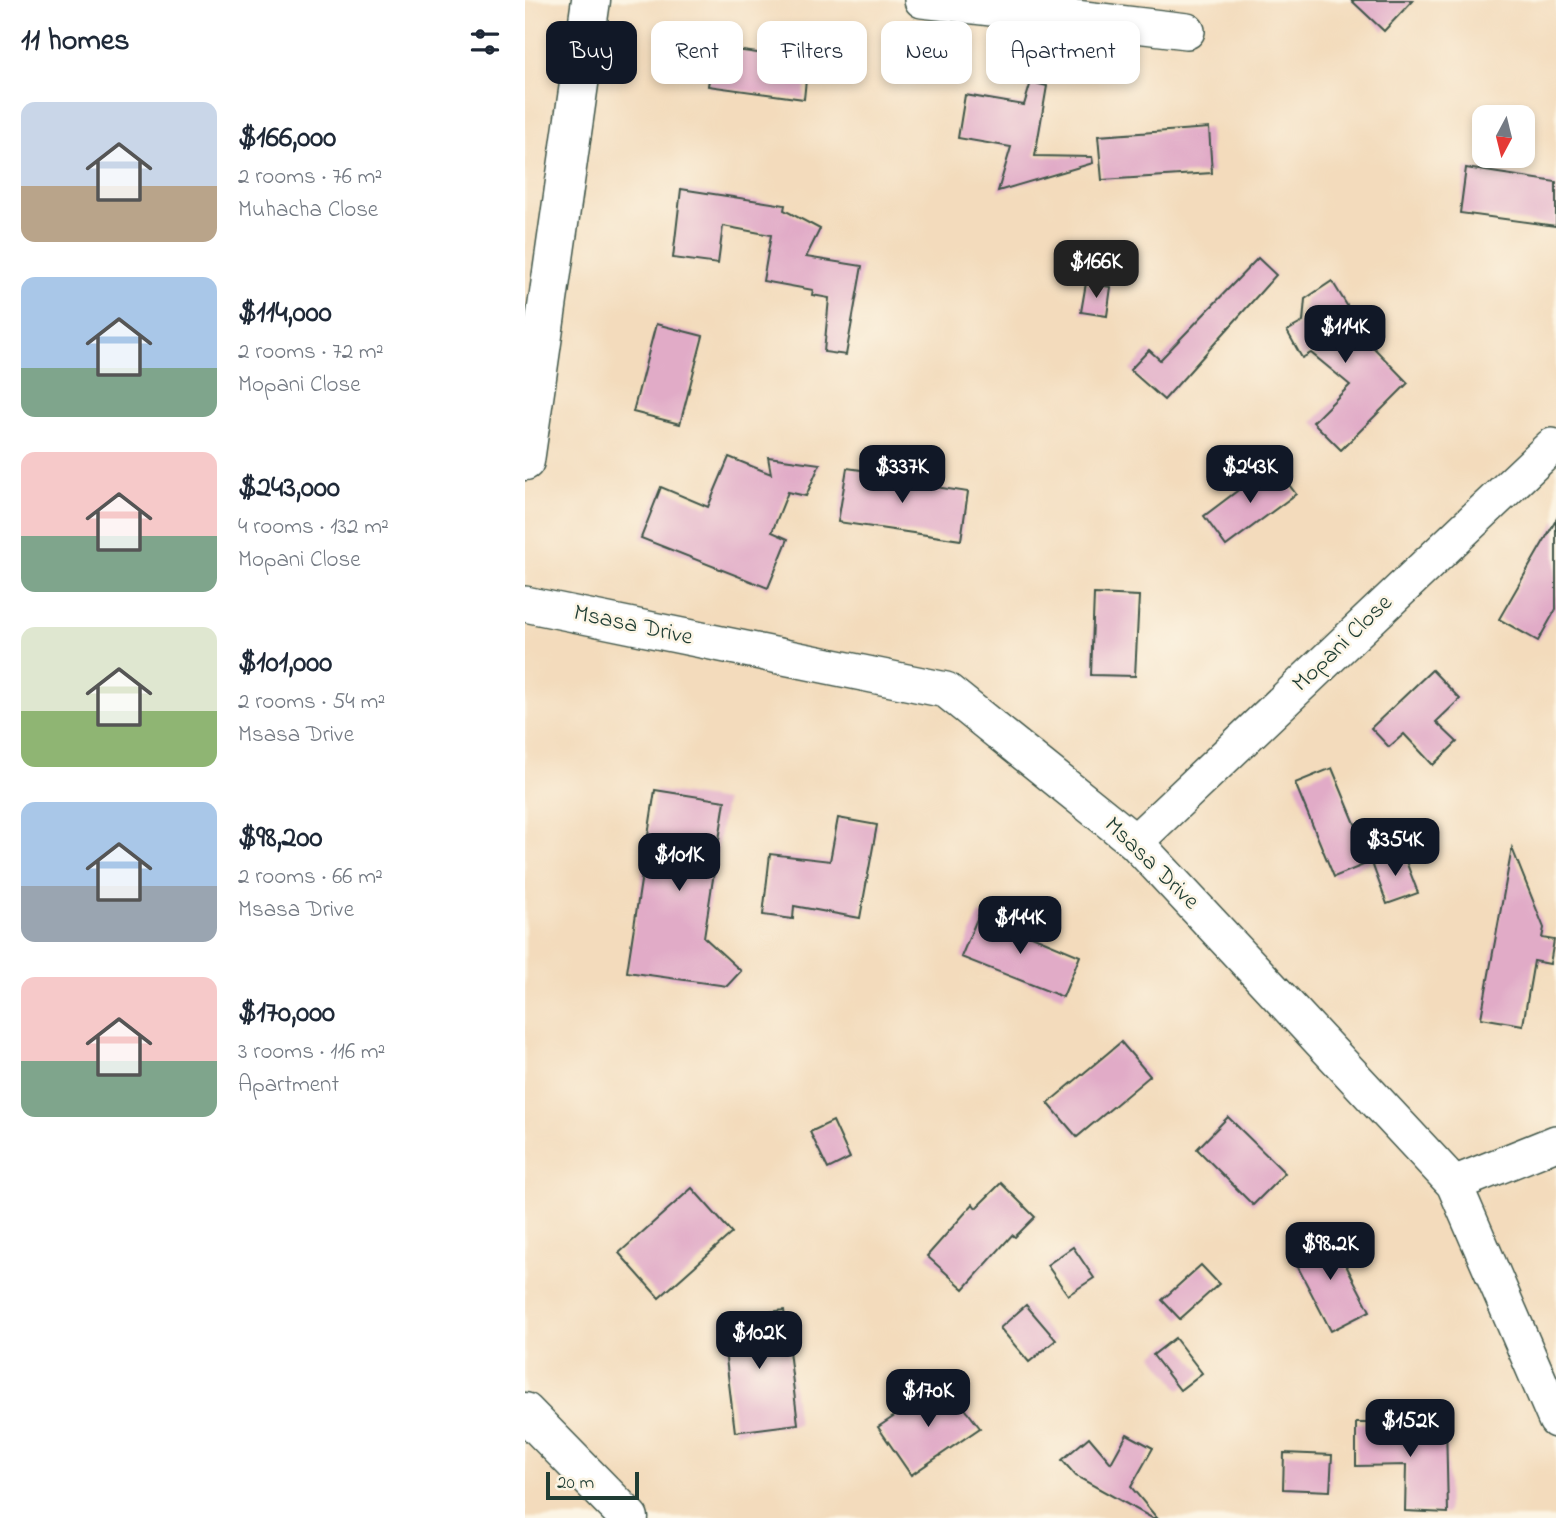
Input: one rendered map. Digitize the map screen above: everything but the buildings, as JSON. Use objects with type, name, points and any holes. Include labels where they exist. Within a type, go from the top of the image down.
[{"type":"street","points":[[525,461],[591,0]]},
{"type":"street","points":[[922,0],[1187,31]]},
{"type":"street","name":"Mopani Close","points":[[1135,842],[1552,446]]},
{"type":"street","name":"Msasa Drive","points":[[525,604],[946,690],[1135,842],[1454,1184],[1556,1420]]},
{"type":"street","points":[[1454,1184],[1556,1143]]},
{"type":"street","points":[[525,1412],[629,1518]]}]
